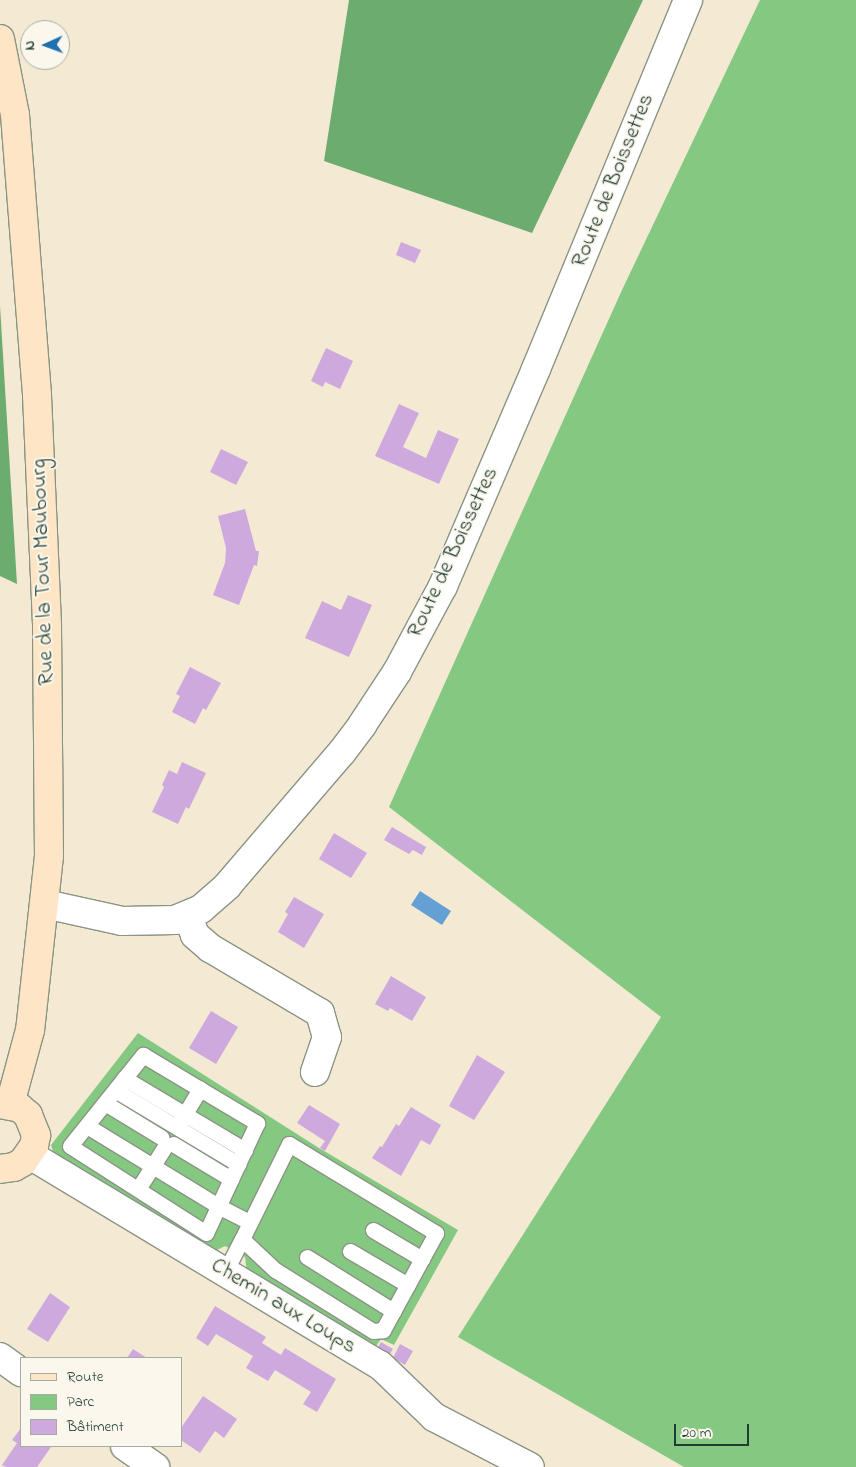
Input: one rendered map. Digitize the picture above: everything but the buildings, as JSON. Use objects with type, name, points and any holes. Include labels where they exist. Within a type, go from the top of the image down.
[{"type":"main road","name":"Rue de la Tour Maubourg","points":[[0,39],[15,116],[40,463],[47,627],[49,836],[45,904],[30,1030],[5,1104]]},
{"type":"main road","points":[[0,1175],[30,1155],[36,1135],[33,1125],[20,1108],[5,1104]]},
{"type":"street","name":"Route de Boissettes","points":[[45,904],[122,921],[175,920],[191,926],[342,752],[383,694],[422,628],[458,554],[533,378],[688,0]]},
{"type":"street","points":[[191,926],[210,948],[320,1013],[327,1037],[315,1072]]},
{"type":"street","name":"Chemin aux Loups","points":[[30,1155],[380,1365],[434,1418],[530,1467]]},
{"type":"street","points":[[0,1357],[20,1371]]},
{"type":"street","points":[[126,1447],[155,1467]]},
{"type":"lane","points":[[143,1055],[257,1124],[206,1232],[70,1146],[124,1078],[143,1055]]},
{"type":"lane","points":[[124,1078],[172,1134],[245,1150]]},
{"type":"lane","points":[[138,1190],[200,1089]]},
{"type":"lane","points":[[115,1090],[231,1179]]},
{"type":"lane","points":[[105,1103],[238,1164]]},
{"type":"lane","points":[[87,1126],[218,1206],[250,1222]]},
{"type":"lane","points":[[225,1272],[289,1144],[436,1233],[383,1330],[373,1331],[274,1270],[242,1239]]},
{"type":"lane","points":[[373,1230],[422,1259]]},
{"type":"lane","points":[[350,1251],[408,1285]]},
{"type":"lane","points":[[308,1257],[393,1311]]},
{"type":"green space","points":[[349,0],[643,0],[532,233],[324,161]]},
{"type":"green space","points":[[760,0],[856,0],[856,1467],[684,1467],[458,1337],[661,1017],[389,807],[622,290]]},
{"type":"green space","points":[[0,306],[17,584],[0,576]]},
{"type":"green space","points":[[138,1033],[319,1148],[458,1230],[394,1345],[381,1339],[374,1349],[247,1272],[245,1257],[225,1246],[213,1252],[54,1154],[51,1145]]},
{"type":"water","points":[[420,891],[451,911],[442,925],[411,905]]}]
